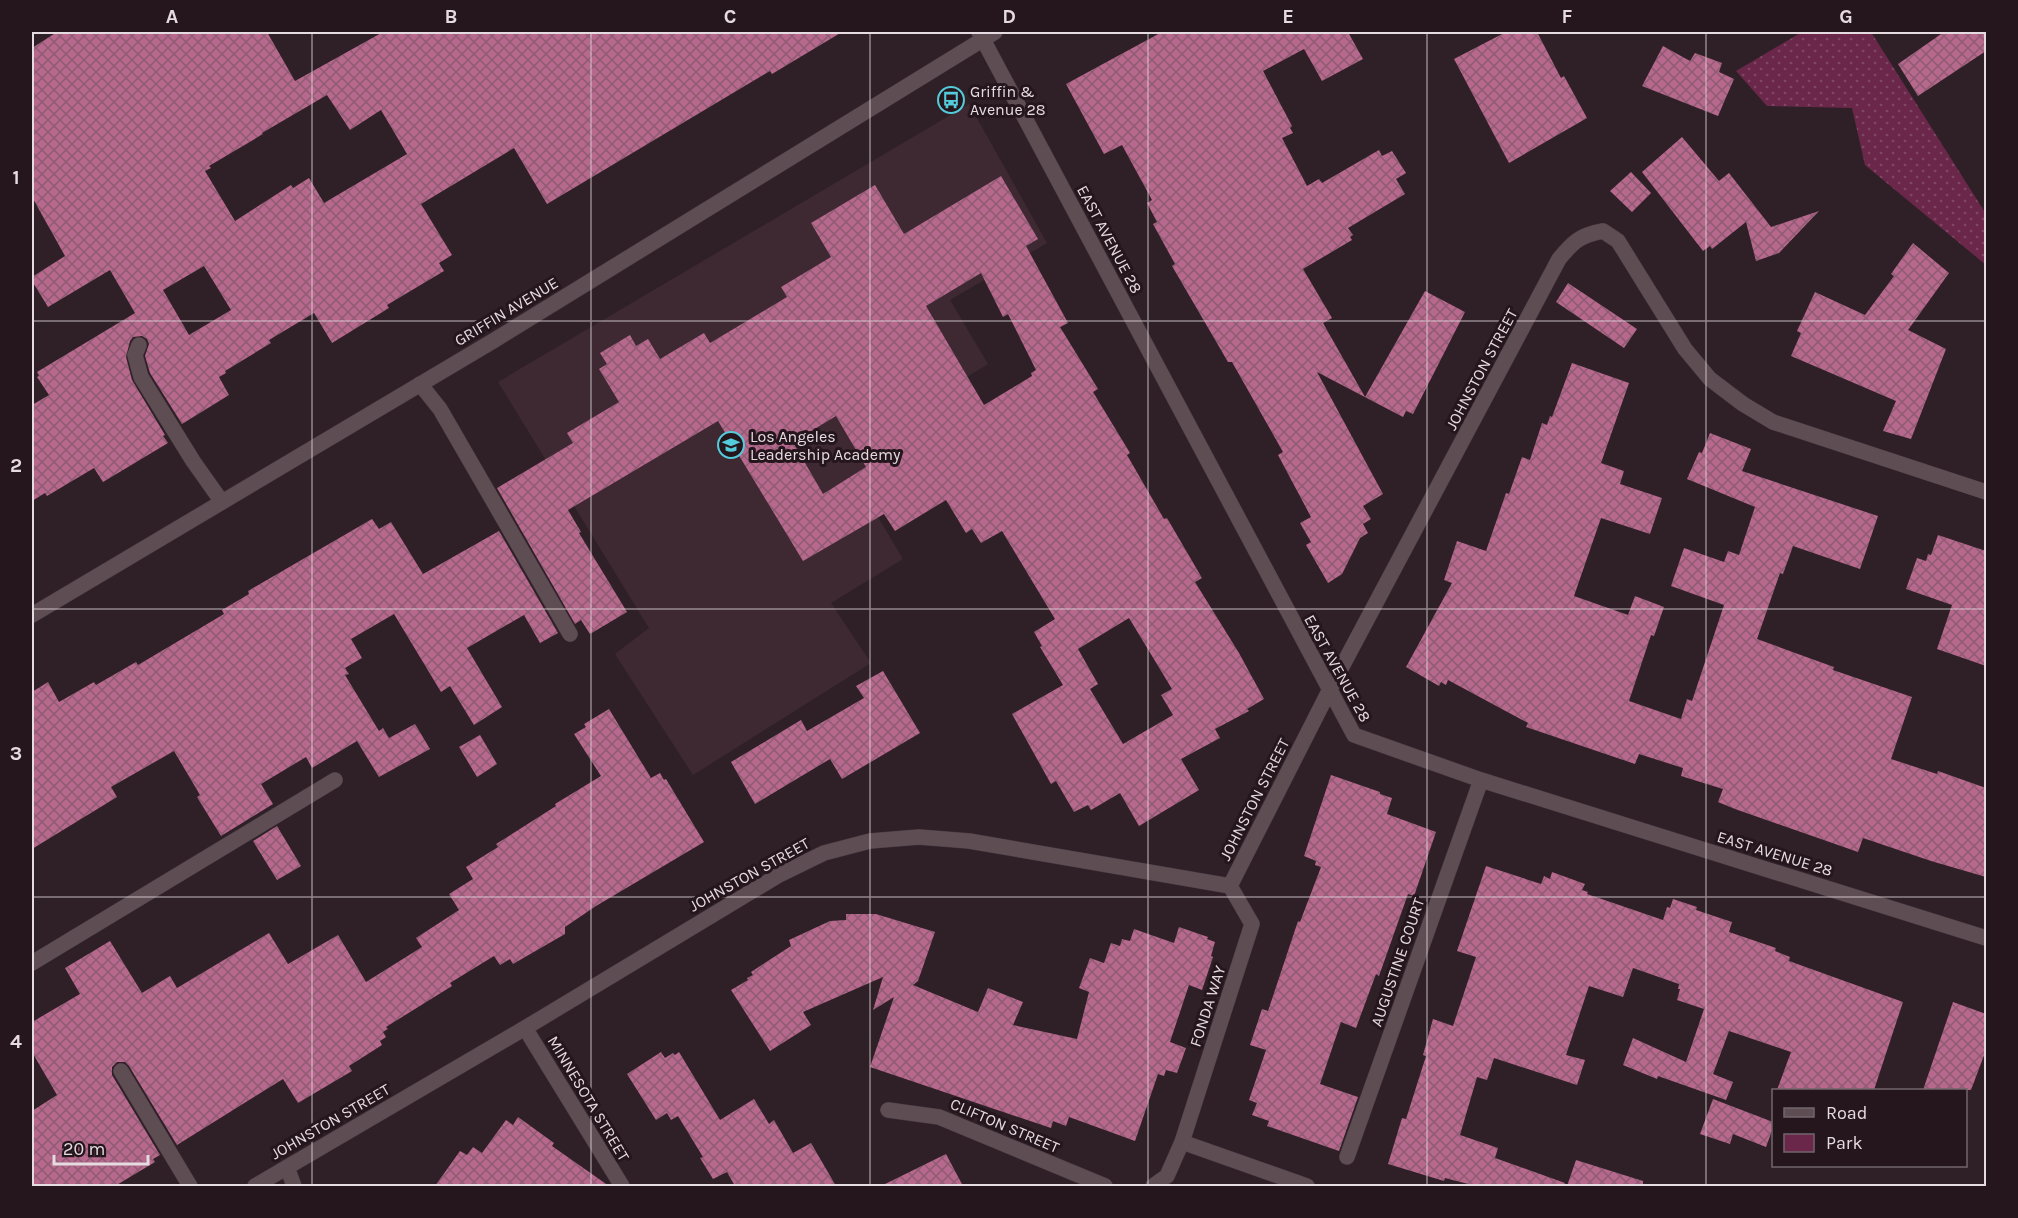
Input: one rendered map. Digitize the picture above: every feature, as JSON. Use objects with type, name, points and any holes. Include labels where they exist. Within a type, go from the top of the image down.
[{"type":"street","name":"GRIFFIN AVENUE","points":[[32,615],[493,341],[986,34]]},
{"type":"street","name":"EAST AVENUE 28","points":[[986,34],[1354,735],[1480,780],[1986,938]]},
{"type":"street","name":"JOHNSTON STREET","points":[[255,1186],[525,1028],[779,875],[824,853],[870,841],[919,837],[969,841],[1230,885],[1329,691],[1559,259],[1572,244],[1586,234],[1603,231],[1618,241],[1685,349],[1710,379],[1743,404],[1773,422],[1986,492]]},
{"type":"street","points":[[139,345],[135,355],[141,377],[193,461],[222,502]]},
{"type":"street","points":[[420,384],[440,409],[570,634]]},
{"type":"street","points":[[32,963],[335,780]]},
{"type":"street","name":"AUGUSTINE COURT","points":[[1347,1157],[1480,780]]},
{"type":"street","name":"FONDA WAY","points":[[1182,1142],[1252,924],[1230,885]]},
{"type":"street","name":"MINNESOTA STREET","points":[[525,1028],[622,1186]]},
{"type":"street","points":[[121,1071],[190,1186]]},
{"type":"street","name":"CLIFTON STREET","points":[[888,1110],[939,1117],[1105,1186]]},
{"type":"street","points":[[1153,1186],[1167,1176],[1182,1142],[1306,1186]]},
{"type":"street","points":[[287,1167],[294,1186]]},
{"type":"shaded area","name":"Los Angeles Leadership Academy","points":[[969,104],[1047,243],[950,300],[988,364],[908,413],[878,517],[903,559],[831,603],[871,663],[693,775],[615,654],[649,628],[498,382]]},
{"type":"green space","points":[[1802,32],[1871,32],[1986,214],[1986,265],[1865,165],[1852,108],[1767,106],[1736,71]]},
{"type":"building","points":[[57,32],[267,32],[295,81],[383,32],[842,32],[772,74],[770,71],[547,204],[514,148],[421,204],[452,255],[439,263],[444,271],[387,305],[389,308],[332,343],[314,313],[269,340],[271,343],[225,371],[226,373],[219,377],[229,395],[182,424],[150,373],[145,356],[149,344],[147,339],[142,336],[133,337],[126,357],[132,380],[168,443],[103,482],[94,468],[47,496],[45,493],[32,501],[32,405],[49,395],[37,377],[39,376],[37,372],[135,313],[110,270],[48,307],[32,281],[32,277],[65,256],[32,197],[32,48]],"holes":[[[327,95],[350,130],[381,110],[407,154],[324,203],[309,178],[293,188],[291,185],[235,221],[205,171],[211,168],[209,166]],[[204,266],[231,310],[189,335],[163,290]]]},
{"type":"building","points":[[1162,32],[1348,32],[1363,59],[1322,81],[1304,49],[1263,71],[1292,126],[1290,128],[1293,133],[1282,138],[1307,186],[1319,179],[1322,183],[1379,150],[1382,156],[1392,151],[1406,173],[1396,179],[1405,194],[1348,228],[1353,235],[1350,237],[1352,240],[1303,269],[1332,318],[1323,323],[1365,397],[1425,291],[1465,312],[1413,414],[1406,411],[1403,417],[1317,372],[1383,494],[1363,506],[1371,519],[1363,524],[1368,533],[1360,538],[1342,574],[1328,583],[1306,545],[1311,542],[1300,523],[1311,517],[1278,455],[1283,452],[1232,362],[1228,362],[1172,266],[1175,264],[1153,224],[1157,222],[1147,203],[1152,200],[1122,145],[1104,154],[1066,84]]},
{"type":"building","points":[[1506,32],[1537,32],[1561,78],[1564,76],[1587,118],[1509,163],[1454,59]]},
{"type":"building","points":[[1944,32],[1986,32],[1986,51],[1918,96],[1898,64]]},
{"type":"building","points":[[1663,46],[1690,61],[1695,53],[1722,63],[1719,72],[1734,79],[1718,116],[1642,86]]},
{"type":"building","points":[[1682,137],[1719,181],[1729,173],[1771,227],[1819,211],[1779,253],[1756,261],[1746,222],[1712,249],[1710,246],[1703,251],[1642,172]]},
{"type":"building","points":[[1631,172],[1651,193],[1632,212],[1610,191]]},
{"type":"building","points":[[1001,176],[1038,239],[1026,246],[1068,323],[1060,327],[1098,389],[1093,392],[1130,453],[1127,455],[1202,578],[1195,582],[1239,653],[1264,699],[1247,709],[1249,711],[1215,729],[1220,738],[1181,759],[1199,790],[1139,826],[1120,793],[1091,810],[1088,805],[1074,812],[1056,781],[1051,784],[1012,714],[1063,685],[1040,647],[1042,646],[1034,632],[1055,619],[1002,531],[981,543],[972,529],[966,533],[946,500],[895,531],[884,514],[803,561],[718,421],[568,510],[581,532],[579,533],[627,612],[590,634],[581,620],[575,624],[497,488],[573,443],[567,433],[619,402],[599,369],[607,364],[600,353],[630,335],[636,346],[648,339],[660,359],[704,333],[710,343],[787,297],[781,287],[831,257],[811,223],[875,185],[904,234]],"holes":[[[981,273],[1003,317],[1008,314],[1036,370],[1031,373],[1032,376],[984,405],[926,306]],[[836,416],[866,467],[823,494],[793,442]],[[1129,618],[1172,689],[1161,695],[1173,715],[1123,744],[1090,689],[1098,684],[1078,649]]]},
{"type":"building","points":[[1913,243],[1949,273],[1908,330],[1946,349],[1911,439],[1883,431],[1896,401],[1791,356],[1801,333],[1797,331],[1815,292],[1865,315],[1894,276],[1891,274]]},
{"type":"building","points":[[1568,283],[1637,329],[1624,348],[1556,302]]},
{"type":"building","points":[[1572,363],[1629,383],[1601,463],[1624,471],[1620,484],[1662,498],[1650,534],[1601,518],[1574,596],[1628,615],[1635,596],[1664,607],[1654,636],[1651,635],[1629,701],[1681,719],[1687,699],[1692,701],[1724,605],[1671,586],[1684,548],[1724,562],[1728,551],[1739,555],[1755,507],[1687,479],[1710,433],[1751,449],[1742,471],[1878,516],[1860,569],[1793,546],[1783,574],[1780,573],[1757,639],[1834,667],[1833,670],[1912,697],[1891,759],[1937,774],[1938,771],[1986,788],[1986,877],[1863,838],[1858,852],[1735,809],[1718,802],[1723,789],[1681,776],[1683,768],[1639,754],[1635,764],[1526,727],[1528,723],[1448,680],[1446,685],[1441,682],[1439,686],[1406,667],[1452,583],[1444,580],[1457,541],[1486,551],[1506,493],[1509,494],[1522,457],[1530,460],[1542,423],[1547,425],[1550,416],[1552,417]]},
{"type":"building","points":[[372,519],[379,529],[391,522],[423,574],[499,531],[558,633],[540,643],[524,615],[467,648],[502,707],[474,725],[450,686],[441,692],[394,614],[351,639],[362,658],[345,668],[349,674],[345,675],[379,731],[383,728],[389,738],[415,724],[430,749],[379,777],[357,741],[312,768],[306,757],[261,784],[273,804],[221,836],[197,797],[200,795],[174,751],[111,787],[117,797],[32,849],[32,692],[48,682],[59,702],[94,682],[96,685],[136,662],[138,665],[224,614],[222,610],[249,594],[248,591]]},
{"type":"building","points":[[1938,535],[1986,551],[1986,666],[1937,649],[1952,605],[1906,589],[1917,558],[1926,561],[1928,554],[1931,555]]},
{"type":"building","points":[[883,671],[920,733],[842,779],[830,759],[755,804],[731,762],[801,720],[807,731],[864,698],[856,686]]},
{"type":"building","points":[[609,709],[651,778],[660,773],[664,780],[666,779],[704,842],[596,906],[565,927],[565,934],[513,964],[510,959],[500,965],[494,956],[450,983],[452,986],[386,1027],[388,1029],[383,1032],[386,1037],[380,1041],[382,1045],[349,1066],[352,1071],[298,1103],[283,1079],[177,1145],[129,1066],[125,1062],[117,1062],[112,1067],[112,1075],[160,1155],[153,1159],[155,1162],[115,1186],[32,1186],[32,1111],[57,1095],[32,1052],[32,1022],[80,994],[65,968],[110,941],[142,993],[170,976],[177,988],[269,933],[288,964],[338,935],[366,982],[422,947],[416,938],[459,910],[449,894],[473,879],[466,867],[498,847],[496,844],[556,806],[555,804],[601,776],[574,734],[586,727],[584,724]]},
{"type":"building","points":[[480,735],[497,764],[477,777],[459,747]]},
{"type":"building","points":[[1331,775],[1392,798],[1387,814],[1436,832],[1414,896],[1408,894],[1379,976],[1376,974],[1356,1028],[1341,1022],[1320,1084],[1358,1097],[1339,1151],[1267,1126],[1269,1121],[1252,1115],[1257,1103],[1249,1100],[1266,1050],[1250,1045],[1262,1009],[1268,1011],[1298,921],[1300,922],[1321,867],[1315,865],[1316,861],[1304,856]]},
{"type":"building","points":[[277,826],[301,866],[277,880],[253,841]]},
{"type":"building","points":[[1486,866],[1541,884],[1544,876],[1550,879],[1552,872],[1585,884],[1582,890],[1588,892],[1587,894],[1663,920],[1667,907],[1670,908],[1673,899],[1697,907],[1696,910],[1732,922],[1729,932],[1776,948],[1775,951],[1790,957],[1789,961],[1903,1002],[1874,1089],[1777,1089],[1791,1052],[1729,1031],[1713,1074],[1733,1082],[1726,1100],[1658,1076],[1657,1079],[1623,1065],[1633,1038],[1686,1062],[1704,1009],[1677,1000],[1679,984],[1633,968],[1623,997],[1589,986],[1566,1055],[1585,1060],[1577,1085],[1494,1058],[1487,1080],[1477,1077],[1460,1135],[1498,1148],[1495,1158],[1565,1183],[1565,1186],[1476,1186],[1445,1178],[1444,1181],[1388,1164],[1402,1118],[1406,1119],[1426,1056],[1423,1055],[1433,1019],[1453,1026],[1476,957],[1457,951]]},
{"type":"building","points":[[846,914],[876,914],[935,932],[918,981],[913,985],[978,1012],[988,988],[1023,1002],[1013,1025],[1077,1039],[1089,992],[1079,988],[1090,958],[1104,963],[1111,943],[1120,946],[1122,939],[1130,941],[1134,929],[1174,943],[1179,927],[1208,937],[1207,939],[1215,942],[1211,956],[1213,957],[1202,990],[1189,985],[1170,1042],[1186,1048],[1177,1073],[1166,1070],[1164,1076],[1158,1074],[1135,1141],[1069,1117],[1066,1126],[1053,1121],[1051,1128],[870,1067],[894,997],[873,1010],[883,977],[803,1012],[811,1025],[770,1051],[731,990],[748,980],[747,978],[753,975],[751,972],[791,946],[789,940],[830,921],[846,920]]},
{"type":"building","points":[[1953,1002],[1986,1014],[1986,1050],[1971,1090],[1923,1089]]},
{"type":"building","points":[[661,1052],[665,1058],[679,1052],[720,1120],[754,1099],[769,1124],[774,1120],[793,1153],[811,1143],[836,1186],[735,1186],[727,1172],[713,1179],[700,1158],[703,1157],[678,1116],[671,1120],[667,1113],[656,1120],[627,1074]]},
{"type":"building","points":[[1713,1099],[1772,1122],[1772,1131],[1766,1147],[1733,1134],[1730,1144],[1700,1134]]},
{"type":"building","points":[[518,1117],[554,1143],[552,1146],[609,1186],[435,1186],[460,1151],[467,1155],[473,1147],[482,1153],[506,1120],[513,1125]]},
{"type":"building","points":[[946,1154],[963,1186],[881,1186]]},
{"type":"building","points":[[1576,1160],[1643,1181],[1643,1186],[1567,1186]]},
{"type":"place","name":"Griffin & Avenue 28","points":[[951,100]]},
{"type":"place","name":"Los Angeles Leadership Academy","points":[[731,445]]}]
